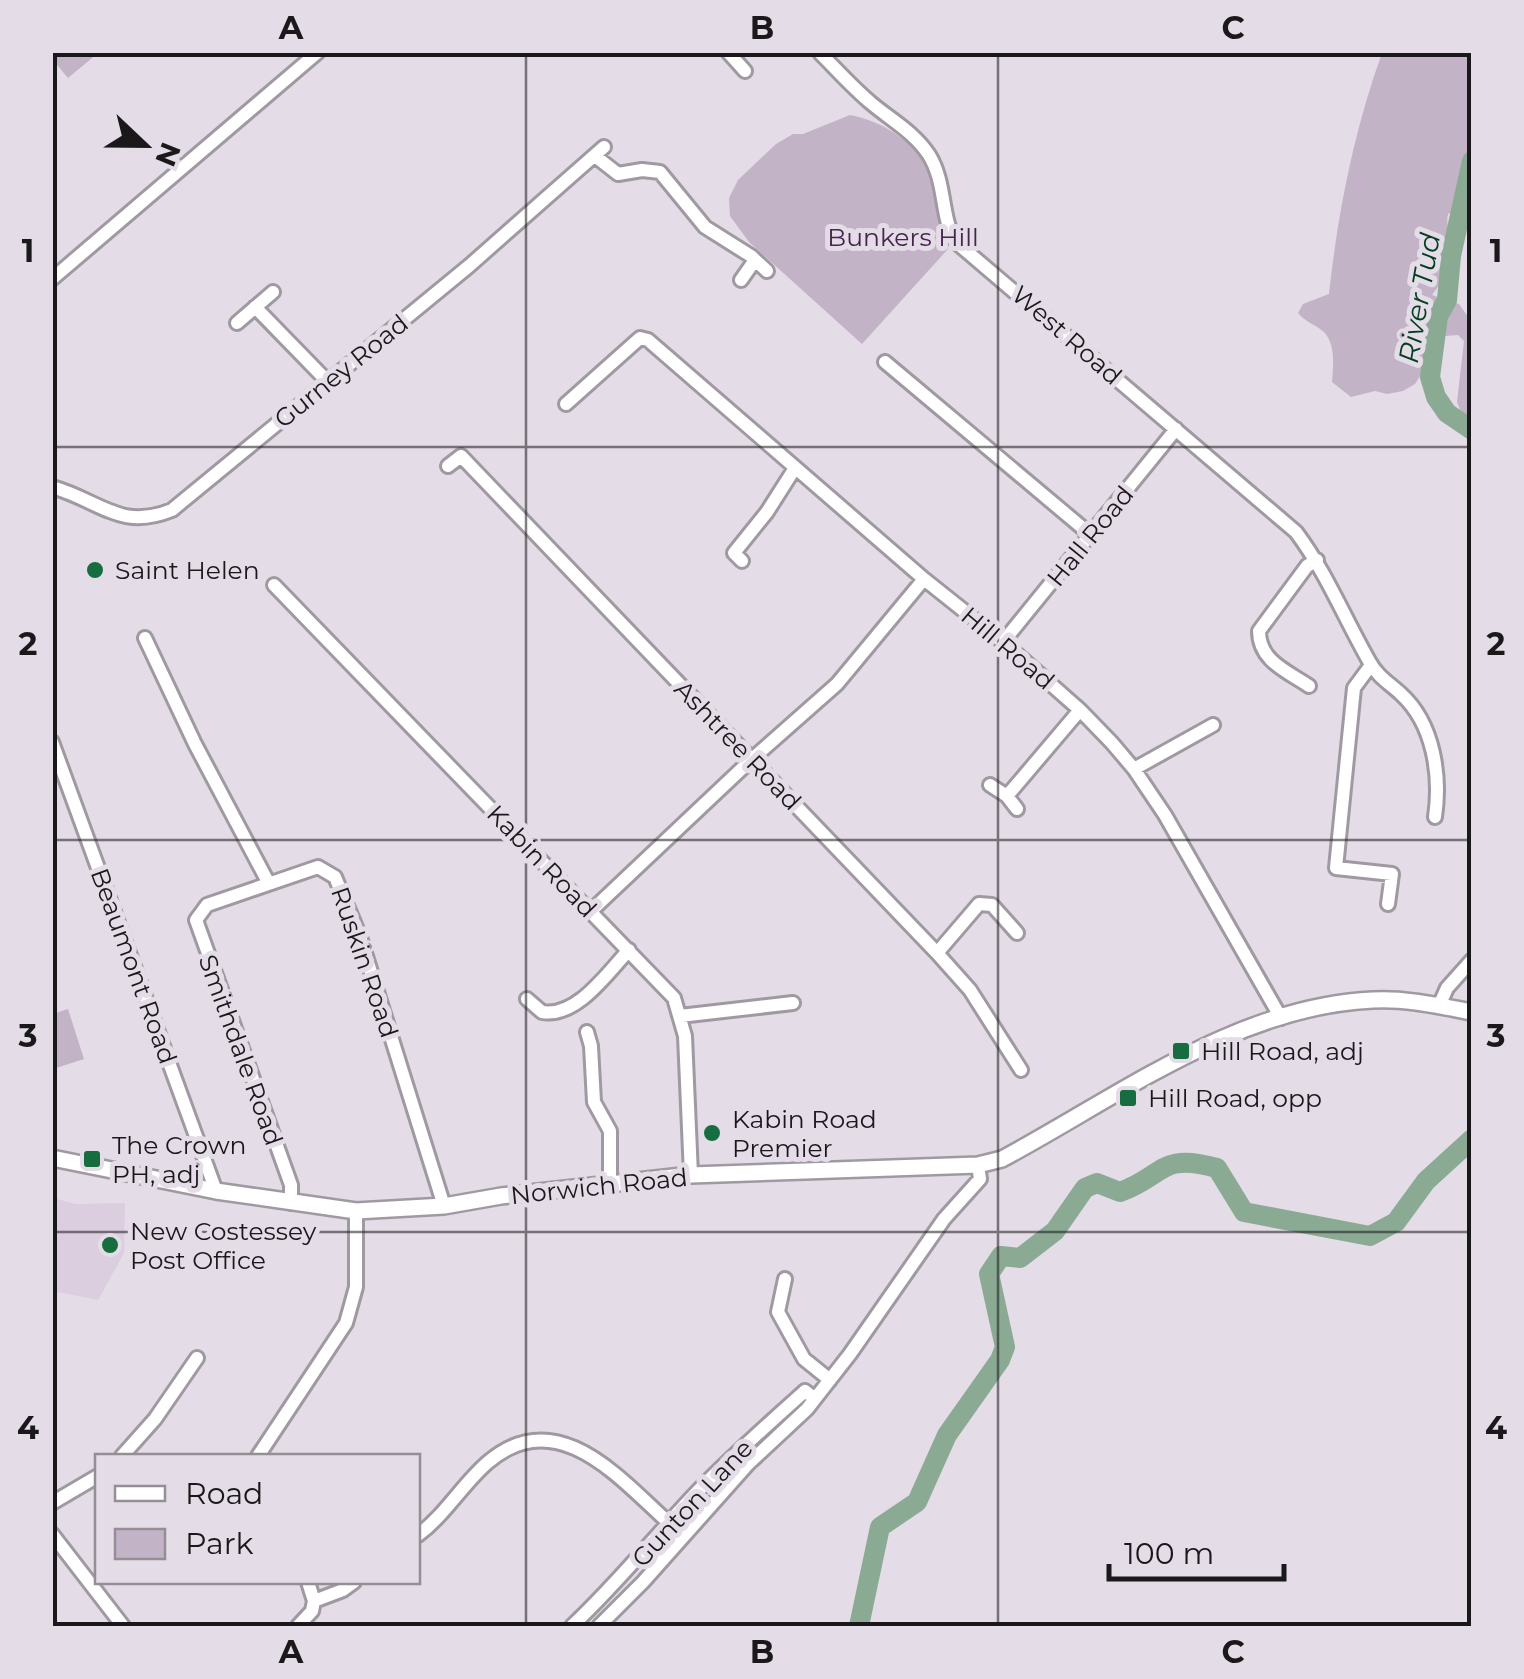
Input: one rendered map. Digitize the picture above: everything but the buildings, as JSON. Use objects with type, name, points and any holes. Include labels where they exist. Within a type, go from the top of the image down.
[{"type":"street","points":[[52,279],[318,52]]},
{"type":"street","points":[[728,52],[745,71]]},
{"type":"street","name":"West Road","points":[[820,53],[923,148],[942,182],[947,222],[958,243],[1296,532],[1317,560],[1371,666],[1404,696],[1421,720],[1446,798],[1435,818]]},
{"type":"street","name":"Gurney Road","points":[[52,487],[81,496],[123,518],[152,518],[172,510],[600,152],[618,174],[660,172],[705,226],[755,260]]},
{"type":"street","points":[[741,280],[755,260],[766,271]]},
{"type":"street","points":[[237,323],[273,292]]},
{"type":"street","points":[[254,307],[328,382]]},
{"type":"street","name":"Hill Road","points":[[568,397],[640,338],[660,341],[795,468],[1080,710],[1134,769],[1164,815],[1280,1018]]},
{"type":"street","points":[[885,362],[1091,535]]},
{"type":"street","name":"Hall Road","points":[[1002,642],[1176,429]]},
{"type":"street","name":"Ashtree Road","points":[[448,466],[461,456],[937,954],[1019,1053],[1022,1070]]},
{"type":"street","points":[[742,561],[734,553],[768,512],[795,468]]},
{"type":"street","points":[[1310,686],[1263,655],[1259,632],[1308,566],[1317,560]]},
{"type":"street","points":[[591,912],[837,684],[924,579]]},
{"type":"street","name":"Kabin Road","points":[[274,585],[290,591],[674,998],[685,1036],[691,1175]]},
{"type":"street","points":[[1256,608],[1269,617]]},
{"type":"street","points":[[144,638],[268,882]]},
{"type":"street","points":[[1334,884],[1354,688],[1371,666]]},
{"type":"street","points":[[1007,796],[1080,710]]},
{"type":"street","points":[[1134,769],[1213,725]]},
{"type":"street","name":"Beaumont Road","points":[[52,742],[216,1191]]},
{"type":"street","points":[[990,786],[1007,796],[1017,809]]},
{"type":"street","name":"Ruskin Road","points":[[268,882],[309,867],[325,869],[335,877],[360,937],[444,1206]]},
{"type":"street","points":[[1336,868],[1399,875],[1388,904]]},
{"type":"street","name":"Smithdale Road","points":[[268,882],[207,905],[196,920],[291,1185],[291,1203]]},
{"type":"street","points":[[937,954],[980,904],[992,905],[1017,934]]},
{"type":"street","points":[[545,1030],[550,1018],[584,996],[630,950]]},
{"type":"street","points":[[1439,1006],[1447,988],[1472,960]]},
{"type":"street","points":[[527,999],[542,1012],[560,1012]]},
{"type":"street","name":"Norwich Road","points":[[52,1158],[216,1191],[356,1211],[444,1206],[691,1175],[978,1165],[1002,1159],[1221,1039],[1280,1018],[1326,1004],[1376,999],[1472,1012]]},
{"type":"street","points":[[680,1016],[793,1002]]},
{"type":"street","points":[[587,1032],[592,1046],[594,1102],[610,1131],[610,1183]]},
{"type":"street","name":"Gunton Lane","points":[[599,1626],[644,1582],[748,1464],[815,1399],[944,1219],[980,1179],[978,1165]]},
{"type":"street","points":[[259,1454],[346,1323],[356,1287],[356,1211]]},
{"type":"street","points":[[785,1279],[778,1312],[804,1359],[830,1380]]},
{"type":"street","points":[[124,1454],[198,1358]]},
{"type":"street","points":[[173,1364],[188,1373]]},
{"type":"street","name":"Gunton Lane","points":[[572,1626],[635,1564],[728,1461],[790,1403],[805,1391],[815,1399]]},
{"type":"street","points":[[420,1533],[489,1462],[516,1446],[538,1441],[583,1449],[670,1523]]},
{"type":"street","points":[[52,1503],[95,1478]]},
{"type":"street","points":[[52,1534],[123,1626]]},
{"type":"street","points":[[298,1626],[312,1611],[314,1601],[309,1584]]},
{"type":"street","points":[[314,1601],[351,1584]]},
{"type":"shaded area","points":[[53,1198],[76,1204],[125,1203],[124,1253],[98,1300],[53,1291]]},
{"type":"green space","points":[[53,52],[98,53],[68,78]]},
{"type":"green space","points":[[1382,53],[1471,53],[1471,204],[1448,214],[1447,274],[1432,295],[1459,304],[1471,321],[1471,436],[1457,402],[1464,341],[1458,335],[1445,336],[1415,384],[1403,391],[1375,391],[1351,397],[1332,382],[1333,357],[1328,338],[1298,313],[1303,304],[1329,294],[1348,172]]},
{"type":"green space","name":"Bunkers Hill","points":[[850,115],[894,132],[926,165],[939,195],[948,249],[862,344],[749,242],[730,216],[729,198],[738,180],[776,144],[793,134],[803,134]]},
{"type":"green space","points":[[68,1009],[84,1059],[53,1069],[53,1014]]},
{"type":"waterway","name":"River Tud","points":[[1472,161],[1451,256],[1447,300],[1438,316],[1430,377],[1436,397],[1447,413],[1472,430]]},
{"type":"waterway","name":"River Tud","points":[[859,1626],[880,1527],[917,1502],[947,1435],[1005,1347],[989,1274],[1001,1256],[1020,1258],[1055,1231],[1085,1188],[1097,1183],[1120,1192],[1173,1164],[1198,1164],[1217,1168],[1244,1212],[1370,1236],[1396,1222],[1426,1181],[1472,1139]]},
{"type":"place","name":"Saint Helen","points":[[95,570]]},
{"type":"place","name":"Hill Road, adj","points":[[1181,1051]]},
{"type":"place","name":"Hill Road, opp","points":[[1128,1098]]},
{"type":"place","name":"Kabin Road Premier","points":[[712,1133]]},
{"type":"place","name":"The Crown PH, adj","points":[[92,1159]]},
{"type":"place","name":"New Costessey Post Office","points":[[110,1245]]}]
